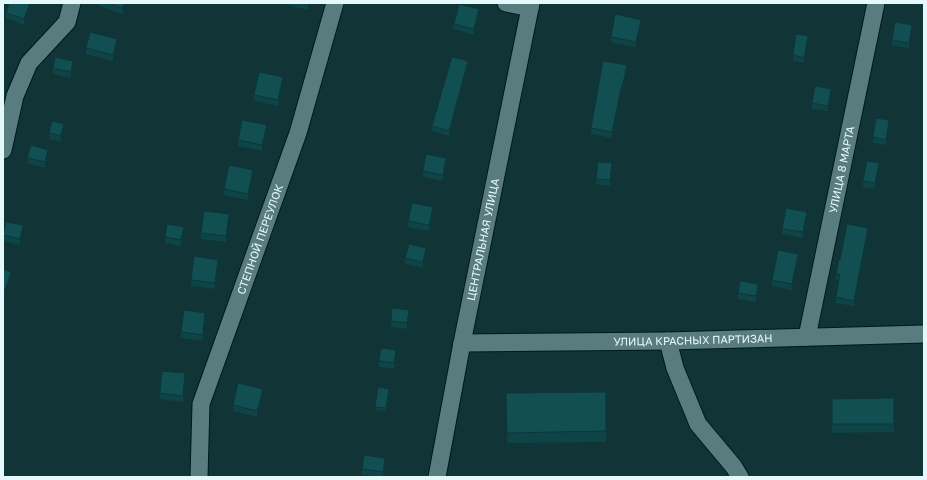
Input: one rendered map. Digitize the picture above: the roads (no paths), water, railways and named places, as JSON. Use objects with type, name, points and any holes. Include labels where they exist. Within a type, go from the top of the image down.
[{"type":"street","points":[[3,150],[15,96],[29,63],[67,22],[72,3]]},
{"type":"street","name":"СТЕПНОЙ ПЕРЕУЛОК","points":[[199,477],[201,404],[298,133],[335,3]]},
{"type":"street","points":[[506,3],[530,6]]},
{"type":"street","name":"УЛИЦА 8 МАРТА","points":[[807,337],[876,3]]},
{"type":"street","name":"ЦЕНТРАЛЬНАЯ УЛИЦА","points":[[436,477],[530,6]]},
{"type":"street","name":"УЛИЦА КРАСНЫХ ПАРТИЗАН","points":[[462,343],[668,342],[924,334]]},
{"type":"street","points":[[668,342],[675,368],[698,424],[734,466],[740,477]]}]
